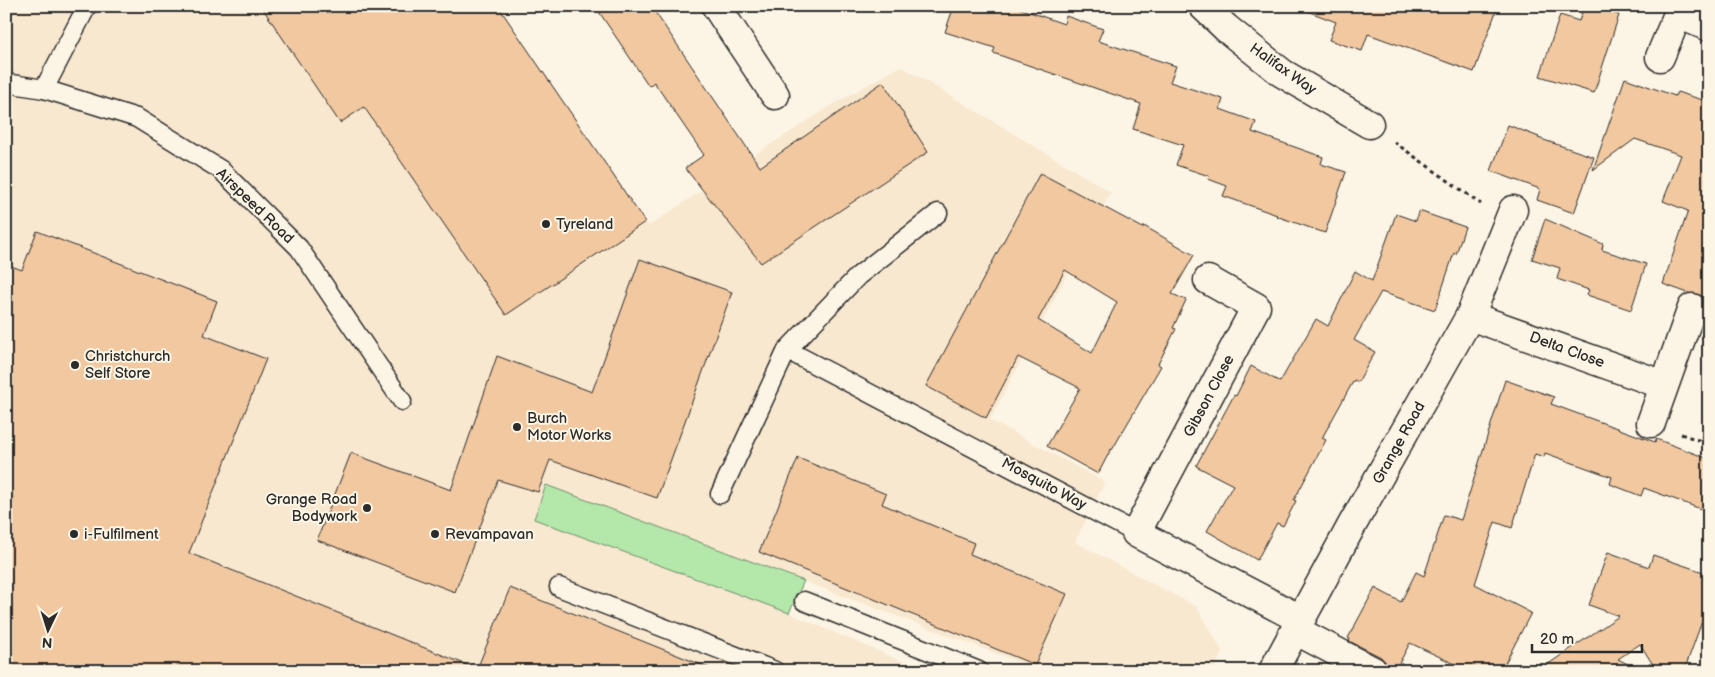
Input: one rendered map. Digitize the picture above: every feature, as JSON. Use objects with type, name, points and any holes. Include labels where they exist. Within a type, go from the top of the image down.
[{"type":"street","points":[[716,6],[775,95]]},
{"type":"street","name":"Halifax Way","points":[[1203,6],[1226,28],[1282,73],[1368,124]]},
{"type":"street","points":[[1660,57],[1679,10],[1709,27]]},
{"type":"street","name":"Grange Road","points":[[1273,671],[1470,316],[1510,217]]},
{"type":"street","name":"Gibson Close","points":[[1136,533],[1256,307],[1208,280]]},
{"type":"street","points":[[1651,422],[1692,308]]},
{"type":"street","name":"Delta Close","points":[[1470,316],[1664,385]]},
{"type":"street","name":"Mosquito Way","points":[[1136,533],[1298,625],[1373,671]]},
{"type":"lane","points":[[44,89],[87,6]]},
{"type":"lane","name":"Airspeed Road","points":[[6,83],[44,89],[137,118],[221,170],[299,248],[402,401]]},
{"type":"lane","points":[[720,494],[787,350],[858,276],[938,212]]},
{"type":"lane","name":"Mosquito Way","points":[[787,350],[1136,533]]},
{"type":"lane","points":[[559,587],[775,671]]},
{"type":"lane","points":[[804,601],[978,671]]},
{"type":"path","points":[[1368,124],[1510,217]]},
{"type":"shaded area","points":[[6,6],[498,6],[649,226],[837,102],[901,66],[1111,192],[990,420],[1105,482],[1075,542],[1197,607],[1223,652],[1213,671],[1043,671],[546,485],[534,519],[789,613],[925,671],[6,671]]},
{"type":"green space","points":[[546,485],[804,581],[789,613],[534,519]]},
{"type":"building","points":[[261,6],[498,6],[645,222],[506,315],[364,107],[340,123]]},
{"type":"building","points":[[595,6],[651,6],[760,167],[883,82],[928,152],[761,263],[685,168],[704,155],[654,82],[649,86]]},
{"type":"building","points":[[954,6],[1013,6],[1064,24],[1066,16],[1103,29],[1098,41],[1176,66],[1170,82],[1223,99],[1220,109],[1256,122],[1252,132],[1323,157],[1321,164],[1346,172],[1325,233],[1223,196],[1227,186],[1208,179],[1209,176],[1176,165],[1183,145],[1133,129],[1141,104],[993,53],[995,48],[945,32]]},
{"type":"building","points":[[1302,6],[1498,6],[1474,72],[1368,34],[1362,51],[1329,40],[1336,22],[1302,9]]},
{"type":"building","points":[[1584,6],[1592,6],[1619,15],[1594,93],[1540,76],[1560,15],[1579,21]]},
{"type":"building","points":[[1625,78],[1675,96],[1677,92],[1703,100],[1707,90],[1709,90],[1709,300],[1698,294],[1688,293],[1663,284],[1688,211],[1663,201],[1681,155],[1635,139],[1593,170]]},
{"type":"building","points":[[1508,125],[1538,138],[1594,157],[1574,213],[1537,200],[1540,189],[1491,171]]},
{"type":"building","points":[[1040,173],[1143,228],[1144,226],[1194,255],[1172,294],[1186,300],[1173,328],[1176,329],[1158,364],[1161,366],[1098,474],[1047,446],[1080,388],[1018,357],[986,418],[926,386]],"holes":[[[1065,270],[1117,302],[1092,353],[1038,320]]]},
{"type":"building","points":[[1419,211],[1465,227],[1456,254],[1454,253],[1435,310],[1381,292],[1354,340],[1375,352],[1358,382],[1354,380],[1322,438],[1326,440],[1294,500],[1296,501],[1283,526],[1277,523],[1257,560],[1207,531],[1233,485],[1196,466],[1251,366],[1280,382],[1316,319],[1328,326],[1355,271],[1372,281],[1396,214],[1416,221]]},
{"type":"building","points":[[1545,219],[1603,244],[1602,250],[1646,264],[1631,310],[1587,295],[1589,290],[1557,279],[1560,268],[1532,259]]},
{"type":"building","points":[[37,231],[217,301],[204,335],[266,359],[189,553],[477,669],[510,588],[712,669],[711,671],[6,671],[6,264],[22,270]]},
{"type":"building","points":[[640,259],[732,292],[657,498],[550,460],[538,492],[498,480],[455,592],[317,540],[351,453],[451,490],[497,356],[592,392]]},
{"type":"building","points":[[1505,380],[1554,397],[1551,404],[1655,442],[1656,439],[1709,459],[1709,512],[1644,488],[1641,496],[1610,484],[1612,477],[1545,453],[1544,457],[1535,454],[1512,528],[1495,522],[1475,584],[1531,613],[1501,671],[1470,671],[1410,643],[1395,671],[1389,671],[1381,657],[1349,641],[1350,639],[1348,638],[1375,588],[1401,602],[1416,572],[1424,576],[1444,515],[1461,520]]},
{"type":"building","points":[[798,458],[886,494],[882,504],[974,543],[970,554],[1067,594],[1035,665],[759,552]]},
{"type":"building","points":[[1608,552],[1649,567],[1653,555],[1709,574],[1709,602],[1684,671],[1657,671],[1640,644],[1618,659],[1641,671],[1538,671],[1619,616],[1589,605]]},
{"type":"place","name":"Tyreland","points":[[546,224]]},
{"type":"place","name":"Christchurch Self Store","points":[[75,365]]},
{"type":"place","name":"Burch Motor Works","points":[[517,427]]},
{"type":"place","name":"Grange Road Bodywork","points":[[367,508]]},
{"type":"place","name":"i-Fulfilment","points":[[74,534]]},
{"type":"place","name":"Revampavan","points":[[435,534]]}]
